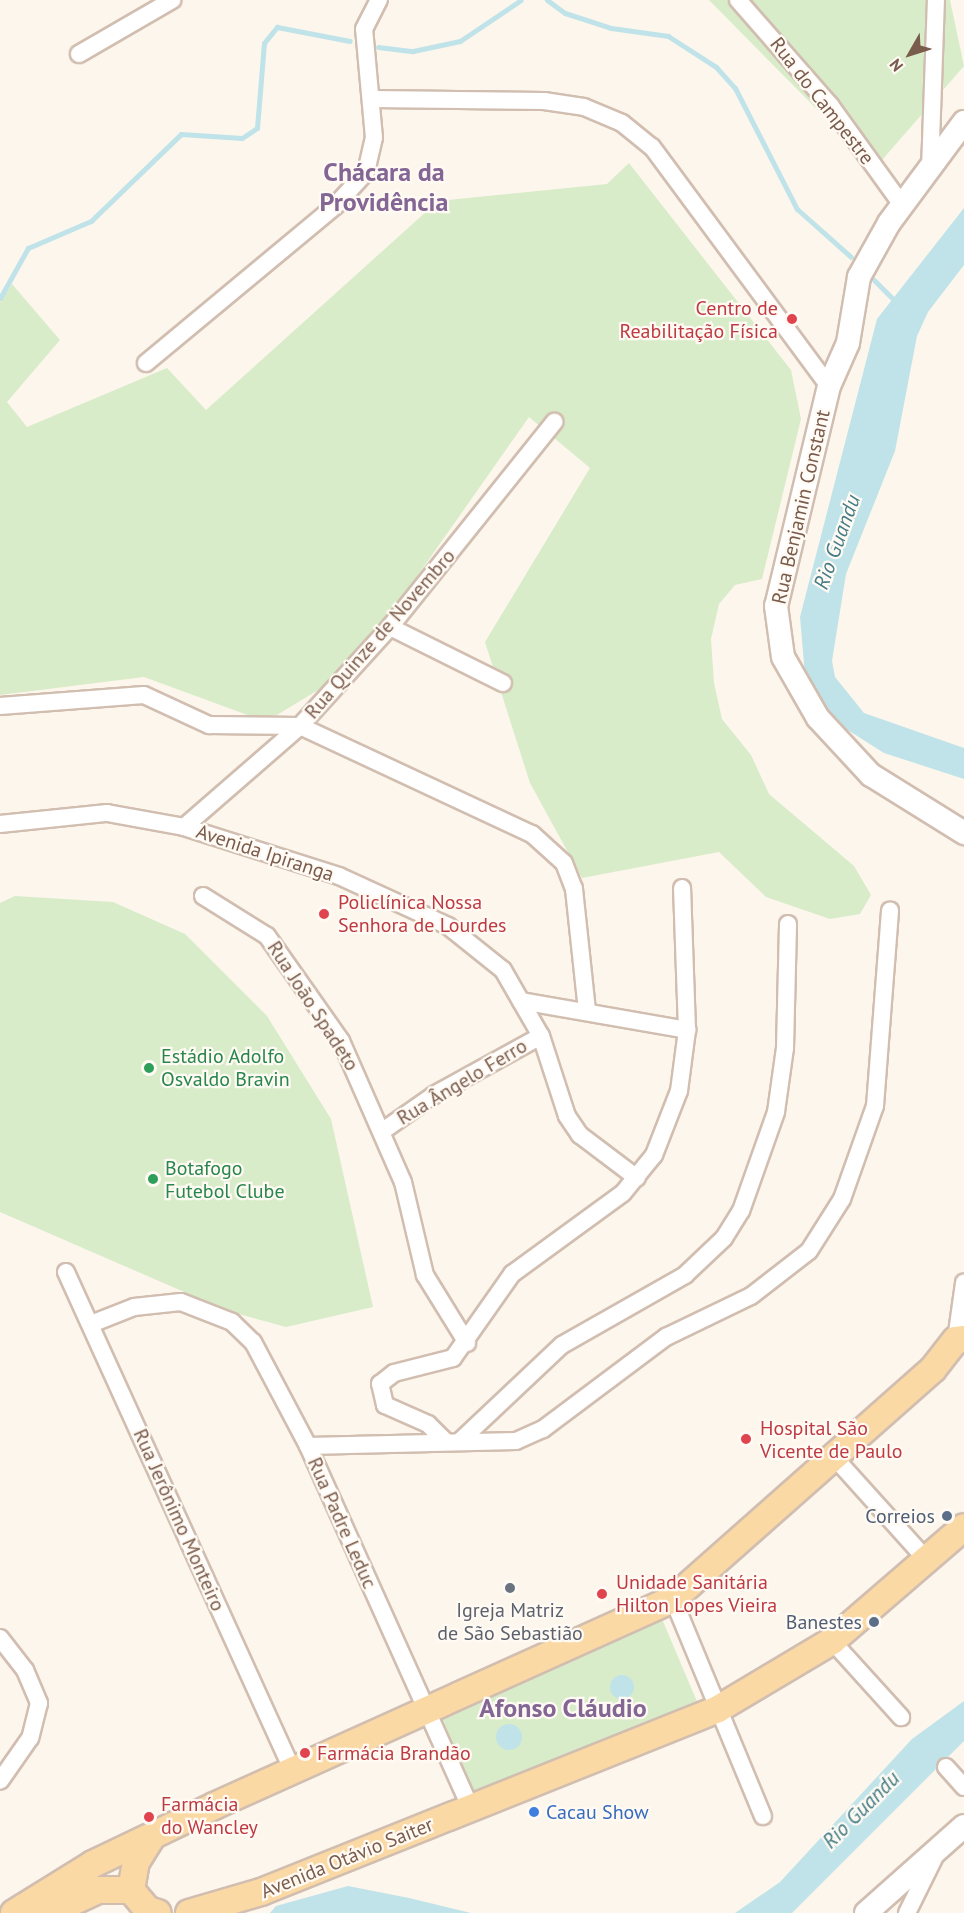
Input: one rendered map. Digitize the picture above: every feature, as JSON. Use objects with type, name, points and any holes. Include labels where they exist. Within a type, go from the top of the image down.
[{"type":"main road","points":[[15,1913],[93,1864],[292,1769],[425,1707],[673,1599],[835,1458],[933,1369],[960,1340]]},
{"type":"main road","name":"Avenida Otávio Saiter","points":[[189,1913],[228,1907],[718,1709],[832,1641],[964,1527]]},
{"type":"main road","points":[[130,1890],[136,1862],[151,1838]]},
{"type":"main road","points":[[49,1913],[98,1890],[130,1890],[151,1912]]},
{"type":"street","points":[[79,54],[172,0]]},
{"type":"street","points":[[146,363],[356,187],[373,156],[372,99],[364,29],[379,0]]},
{"type":"street","name":"Rua do Campestre","points":[[738,0],[830,105],[902,205]]},
{"type":"street","points":[[930,171],[936,0]]},
{"type":"street","points":[[372,99],[544,101],[584,107],[622,123],[652,147],[829,386]]},
{"type":"street","name":"Rua Benjamin Constant","points":[[964,122],[930,171],[902,205],[863,266],[848,343],[829,386],[776,606],[783,657],[818,718],[847,753],[872,775],[964,833]]},
{"type":"street","name":"Rua Quinze de Novembro","points":[[184,827],[300,726],[390,627],[554,422]]},
{"type":"street","points":[[390,627],[503,683]]},
{"type":"street","points":[[0,706],[144,695],[210,725],[300,726],[549,845],[574,889],[587,1011]]},
{"type":"street","name":"Avenida Ipiranga","points":[[0,824],[106,813],[184,827],[268,850],[409,906],[479,947],[503,970],[541,1036],[573,1125],[637,1178]]},
{"type":"street","points":[[453,1442],[428,1424],[385,1404],[379,1389],[394,1373],[440,1365],[467,1343],[512,1274],[606,1207],[637,1178],[666,1131],[679,1091],[687,1029],[682,888]]},
{"type":"street","name":"Rua João Spadeto","points":[[203,896],[275,945],[341,1041],[384,1130],[425,1275],[467,1343]]},
{"type":"street","points":[[308,1446],[453,1442],[498,1444],[531,1435],[666,1337],[751,1296],[809,1251],[842,1199],[875,1106],[890,911]]},
{"type":"street","points":[[453,1442],[562,1345],[685,1275],[724,1238],[741,1211],[776,1112],[785,1048],[789,924]]},
{"type":"street","points":[[521,1001],[687,1029]]},
{"type":"street","name":"Rua Ângelo Ferro","points":[[384,1130],[434,1095],[541,1036]]},
{"type":"street","name":"Rua Jerônimo Monteiro","points":[[66,1272],[292,1769]]},
{"type":"street","points":[[960,1340],[964,1283]]},
{"type":"street","name":"Rua Padre Leduc","points":[[91,1324],[134,1307],[181,1302],[232,1322],[253,1342],[308,1446],[471,1808]]},
{"type":"street","points":[[835,1458],[927,1560]]},
{"type":"street","points":[[673,1599],[763,1816]]},
{"type":"street","points":[[0,1638],[25,1670],[39,1703],[30,1738],[0,1781]]},
{"type":"street","points":[[832,1641],[901,1717]]},
{"type":"street","points":[[946,1767],[964,1788]]},
{"type":"street","points":[[866,1913],[964,1826]]},
{"type":"street","points":[[907,1913],[939,1849]]},
{"type":"green space","points":[[709,0],[950,0],[964,66],[875,168]]},
{"type":"green space","points":[[629,163],[791,370],[801,419],[762,579],[735,585],[719,604],[711,639],[714,683],[722,719],[751,755],[769,794],[854,866],[871,895],[860,914],[830,919],[766,897],[719,852],[582,878],[530,783],[485,642],[590,468],[529,417],[387,619],[323,687],[277,715],[253,717],[144,677],[0,695],[0,302],[12,284],[60,340],[7,402],[27,427],[167,368],[206,410],[438,201],[607,184]]},
{"type":"green space","name":"Estádio Adolfo Osvaldo Bravin","points":[[15,896],[113,902],[185,934],[267,1016],[331,1119],[373,1307],[286,1327],[228,1311],[0,1212],[0,903]]},
{"type":"green space","points":[[662,1619],[697,1701],[475,1795],[440,1713]]},
{"type":"water","name":"Rio Guandu","points":[[964,208],[964,265],[928,312],[917,336],[895,451],[846,574],[832,661],[835,677],[864,713],[964,748],[964,779],[884,753],[824,715],[805,675],[800,617],[877,319]]},
{"type":"water","points":[[622,1675],[630,1679],[634,1687],[630,1695],[622,1699],[614,1695],[610,1687],[614,1679]]},
{"type":"water","name":"Rio Guandu","points":[[964,1701],[964,1741],[792,1913],[735,1913],[780,1882],[912,1739]]},
{"type":"water","points":[[509,1724],[518,1728],[522,1737],[518,1746],[509,1750],[500,1746],[496,1737],[500,1728]]},
{"type":"water","points":[[348,1886],[471,1913],[270,1913],[276,1906]]},
{"type":"waterway","points":[[378,47],[413,51],[460,41],[521,0]]},
{"type":"waterway","points":[[547,0],[565,13],[611,28],[668,36],[716,67],[735,88],[797,209],[851,257]]},
{"type":"waterway","points":[[0,298],[28,248],[91,221],[181,134],[242,138],[257,128],[264,43],[277,27],[350,41]]},
{"type":"waterway","points":[[874,280],[895,301]]},
{"type":"place","name":"Centro de Reabilitação Física","points":[[792,319]]},
{"type":"place","name":"Policlínica Nossa Senhora de Lourdes","points":[[324,914]]},
{"type":"place","name":"Estádio Adolfo Osvaldo Bravin","points":[[149,1068]]},
{"type":"place","name":"Botafogo Futebol Clube","points":[[153,1179]]},
{"type":"place","name":"Hospital São Vicente de Paulo","points":[[746,1439]]},
{"type":"place","name":"Correios","points":[[947,1516]]},
{"type":"place","name":"Igreja Matriz de São Sebastião","points":[[510,1588]]},
{"type":"place","name":"Unidade Sanitária Hilton Lopes Vieira","points":[[602,1594]]},
{"type":"place","name":"Banestes","points":[[874,1622]]},
{"type":"place","name":"Farmácia Brandão","points":[[305,1753]]},
{"type":"place","name":"Cacau Show","points":[[534,1812]]},
{"type":"place","name":"Farmácia do Wancley","points":[[149,1817]]},
{"type":"district","name":"Chácara da Providência","points":[[384,187]]},
{"type":"district","name":"Afonso Cláudio","points":[[563,1708]]}]
